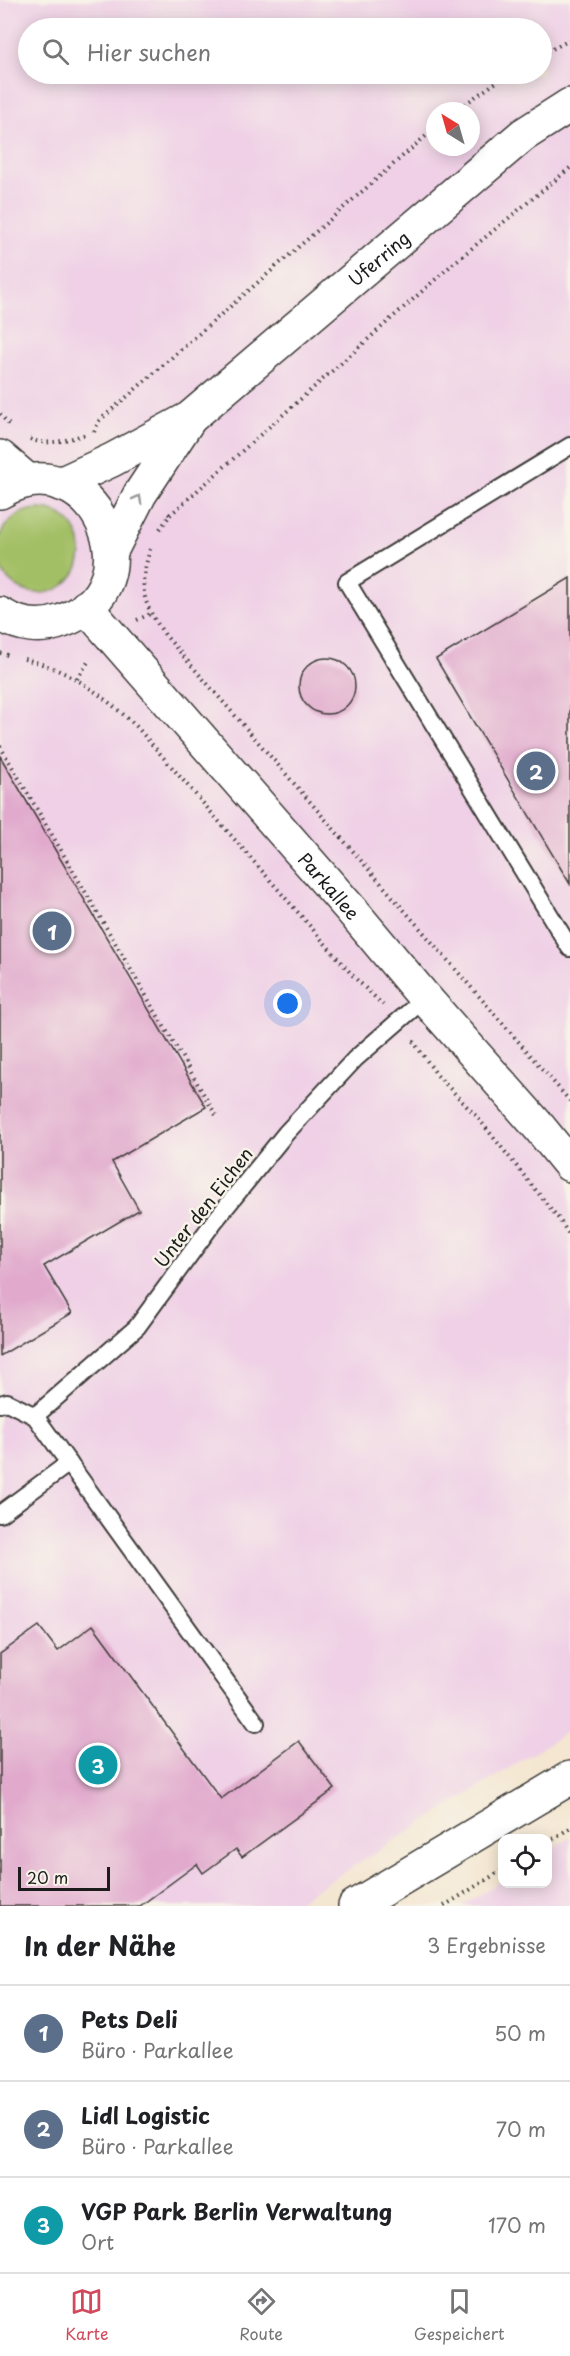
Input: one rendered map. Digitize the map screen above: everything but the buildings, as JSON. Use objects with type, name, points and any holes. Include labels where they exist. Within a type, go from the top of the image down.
[{"type":"street","name":"Uferring","points":[[29,486],[112,460],[190,418],[523,135],[570,105]]},
{"type":"street","name":"Uferring","points":[[111,551],[140,494],[190,418]]},
{"type":"street","points":[[0,614],[22,624],[43,625],[68,619],[86,607],[105,582],[110,567],[111,551],[107,530],[98,512],[83,496],[29,486],[7,443]]},
{"type":"street","name":"Parkallee","points":[[86,607],[570,1165]]},
{"type":"street","points":[[355,1906],[570,1778]]},
{"type":"lane","points":[[570,446],[347,582],[570,948]]},
{"type":"lane","name":"Unter den Eichen","points":[[35,1416],[136,1327],[213,1223],[274,1147],[355,1059],[425,998]]},
{"type":"lane","points":[[3,1403],[35,1416],[256,1723]]},
{"type":"lane","points":[[0,1514],[69,1463]]},
{"type":"path","points":[[552,49],[570,40]]},
{"type":"path","points":[[468,102],[494,84]]},
{"type":"path","points":[[27,437],[49,442],[65,441],[94,432],[99,421],[426,137]]},
{"type":"path","points":[[159,532],[170,515],[455,262],[570,168]]},
{"type":"path","points":[[0,414],[7,443]]},
{"type":"path","points":[[94,432],[105,444],[112,460]]},
{"type":"path","points":[[140,494],[170,515]]},
{"type":"path","points":[[153,541],[142,587],[150,614],[165,635],[570,1101]]},
{"type":"path","points":[[0,653],[59,669],[93,690],[122,713],[168,762],[355,978],[399,1021],[437,1075],[478,1118],[570,1236]]},
{"type":"path","points":[[0,746],[217,1118]]},
{"type":"path","points":[[552,1839],[570,1828]]},
{"type":"path","points":[[444,1906],[498,1872]]},
{"type":"shaded area","points":[[0,0],[570,0],[570,1730],[290,1906],[0,1906]]},
{"type":"shaded area","points":[[570,1837],[570,1906],[462,1906],[498,1883],[498,1888],[552,1888],[552,1849]]},
{"type":"green space","points":[[31,509],[47,509],[63,516],[74,527],[81,543],[81,559],[74,575],[63,586],[47,593],[31,593],[15,586],[4,575],[-1,564],[-1,538],[4,527],[15,516]]},
{"type":"place","name":"Lidl Logistic","points":[[536,771]]},
{"type":"place","name":"Pets Deli","points":[[52,931]]},
{"type":"place","name":"VGP Park Berlin Verwaltung","points":[[98,1765]]}]
